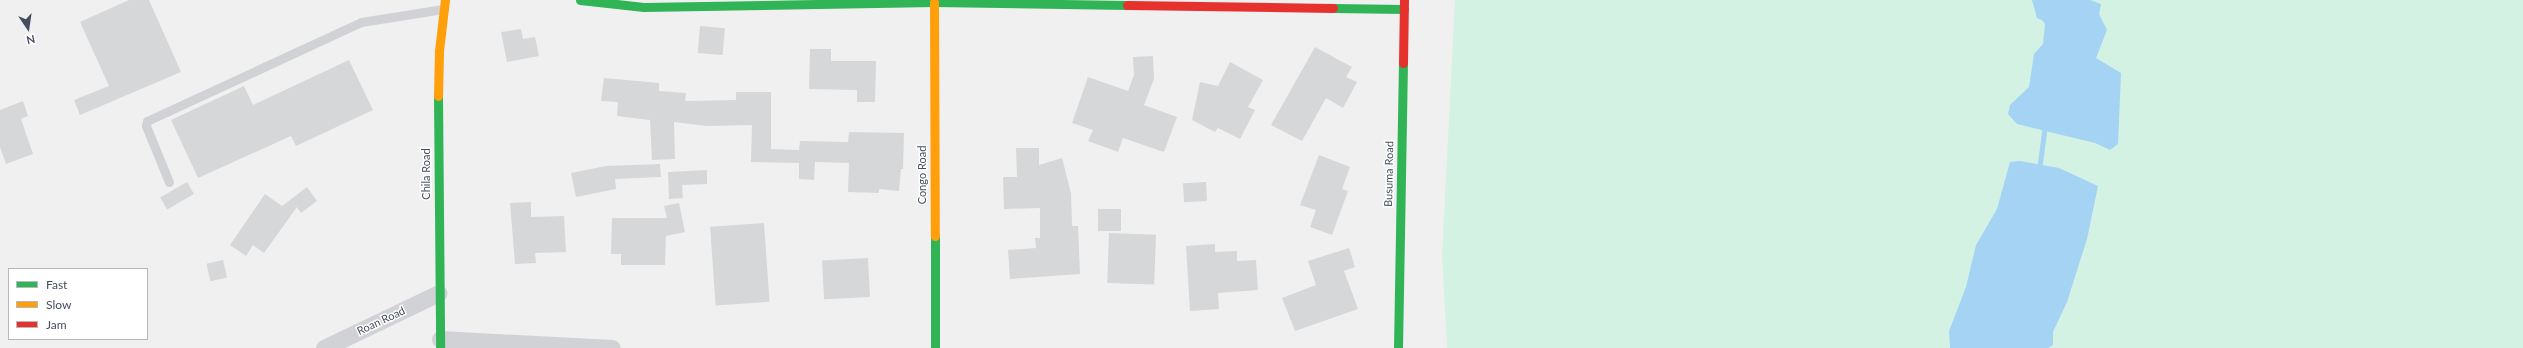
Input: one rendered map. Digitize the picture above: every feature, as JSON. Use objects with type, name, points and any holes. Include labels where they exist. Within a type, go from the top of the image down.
[{"type":"street","points":[[580,0],[644,7],[934,2],[1404,5]]},
{"type":"street","name":"Congo Road","points":[[934,2],[935,348]]},
{"type":"street","name":"Chila Road","points":[[440,343],[439,51],[444,4]]},
{"type":"street","name":"Busuma Road","points":[[1398,348],[1404,5]]},
{"type":"street","name":"Roan Road","points":[[324,348],[439,293]]},
{"type":"street","points":[[440,343],[612,348]]},
{"type":"lane","points":[[169,182],[146,126],[147,121],[361,22],[444,4]]},
{"type":"green space","points":[[1455,0],[2523,0],[2523,348],[1447,348],[1442,255]]},
{"type":"water","points":[[2032,0],[2090,0],[2101,4],[2099,14],[2107,30],[2096,58],[2121,73],[2118,144],[2110,150],[2095,143],[2017,124],[2008,114],[2010,105],[2029,87],[2034,54],[2043,44],[2045,24],[2042,20],[2037,18]]},
{"type":"water","points":[[2020,161],[2059,168],[2098,186],[2087,239],[2067,302],[2053,332],[2053,345],[2048,348],[1950,348],[1949,331],[1966,287],[1976,245],[1997,209],[2010,162]]},
{"type":"building","points":[[129,0],[149,0],[181,72],[80,115],[74,100],[109,86],[80,22]]},
{"type":"building","points":[[700,26],[725,28],[723,55],[698,53]]},
{"type":"building","points":[[521,29],[523,39],[535,37],[539,56],[507,62],[501,32]]},
{"type":"building","points":[[1315,47],[1352,67],[1346,77],[1357,82],[1343,108],[1326,98],[1302,141],[1271,125]]},
{"type":"building","points":[[810,49],[831,49],[831,61],[876,61],[875,102],[857,102],[857,90],[809,89]]},
{"type":"building","points":[[1153,56],[1154,79],[1144,105],[1177,117],[1164,152],[1123,138],[1118,152],[1088,141],[1093,130],[1072,123],[1088,77],[1128,91],[1134,75],[1133,57]]},
{"type":"building","points":[[349,60],[373,110],[296,146],[291,136],[198,178],[171,120],[244,86],[253,105]]},
{"type":"building","points":[[1230,62],[1263,80],[1248,107],[1255,110],[1240,139],[1218,128],[1215,132],[1192,120],[1200,82],[1218,86]]},
{"type":"building","points":[[604,78],[659,83],[659,91],[686,93],[685,101],[736,100],[736,92],[771,92],[771,149],[799,150],[800,141],[848,142],[849,132],[904,133],[903,169],[901,169],[899,191],[879,189],[879,193],[848,192],[849,163],[815,162],[814,180],[799,179],[799,163],[751,162],[752,125],[707,126],[674,122],[675,159],[652,160],[650,120],[617,116],[618,102],[601,101]]},
{"type":"building","points":[[23,101],[28,116],[21,119],[33,154],[6,164],[0,147],[0,110]]},
{"type":"building","points":[[1016,148],[1039,148],[1039,165],[1062,158],[1071,193],[1072,226],[1078,226],[1080,274],[1010,279],[1008,250],[1036,248],[1035,238],[1040,238],[1040,208],[1004,209],[1003,177],[1017,177]]},
{"type":"building","points":[[1319,155],[1350,167],[1342,189],[1348,191],[1332,235],[1310,227],[1316,210],[1300,205]]},
{"type":"building","points":[[660,164],[661,177],[615,179],[616,189],[576,197],[571,173],[606,166]]},
{"type":"building","points":[[707,170],[707,184],[682,185],[683,198],[669,199],[668,172]]},
{"type":"building","points":[[187,182],[194,194],[167,210],[160,198]]},
{"type":"building","points":[[1206,182],[1207,201],[1184,202],[1183,183]]},
{"type":"building","points":[[307,187],[317,201],[301,213],[297,207],[264,253],[253,245],[246,256],[230,245],[265,194],[282,206]]},
{"type":"building","points":[[531,202],[531,217],[564,216],[566,252],[535,253],[536,263],[515,264],[510,203]]},
{"type":"building","points":[[679,203],[685,232],[666,236],[665,265],[621,265],[621,254],[611,254],[612,218],[667,218],[664,206]]},
{"type":"building","points":[[1098,209],[1121,209],[1121,231],[1098,231]]},
{"type":"building","points":[[764,223],[770,302],[716,306],[710,227]]},
{"type":"building","points":[[1109,233],[1156,235],[1154,285],[1107,283]]},
{"type":"building","points":[[1215,244],[1215,252],[1237,251],[1237,261],[1256,260],[1258,290],[1218,293],[1219,309],[1190,311],[1186,246]]},
{"type":"building","points":[[1349,248],[1355,267],[1344,271],[1358,309],[1295,331],[1282,298],[1316,285],[1308,261]]},
{"type":"building","points":[[868,258],[870,297],[824,299],[822,260]]},
{"type":"building","points":[[223,260],[227,278],[210,281],[206,264]]},
{"type":"waterway","points":[[2039,170],[2045,125]]},
{"type":"traffic: fast","points":[[580,0],[644,7],[934,2],[1127,5]]},
{"type":"traffic: fast","points":[[1333,8],[1404,9]]},
{"type":"traffic: fast","points":[[1398,348],[1403,63]]},
{"type":"traffic: fast","points":[[438,96],[440,348]]},
{"type":"traffic: fast","points":[[935,236],[935,348]]},
{"type":"traffic: slow","points":[[438,96],[439,51],[445,0]]},
{"type":"traffic: slow","points":[[934,2],[935,236]]},
{"type":"traffic: jam","points":[[1403,63],[1404,0]]},
{"type":"traffic: jam","points":[[1127,5],[1333,8]]}]
